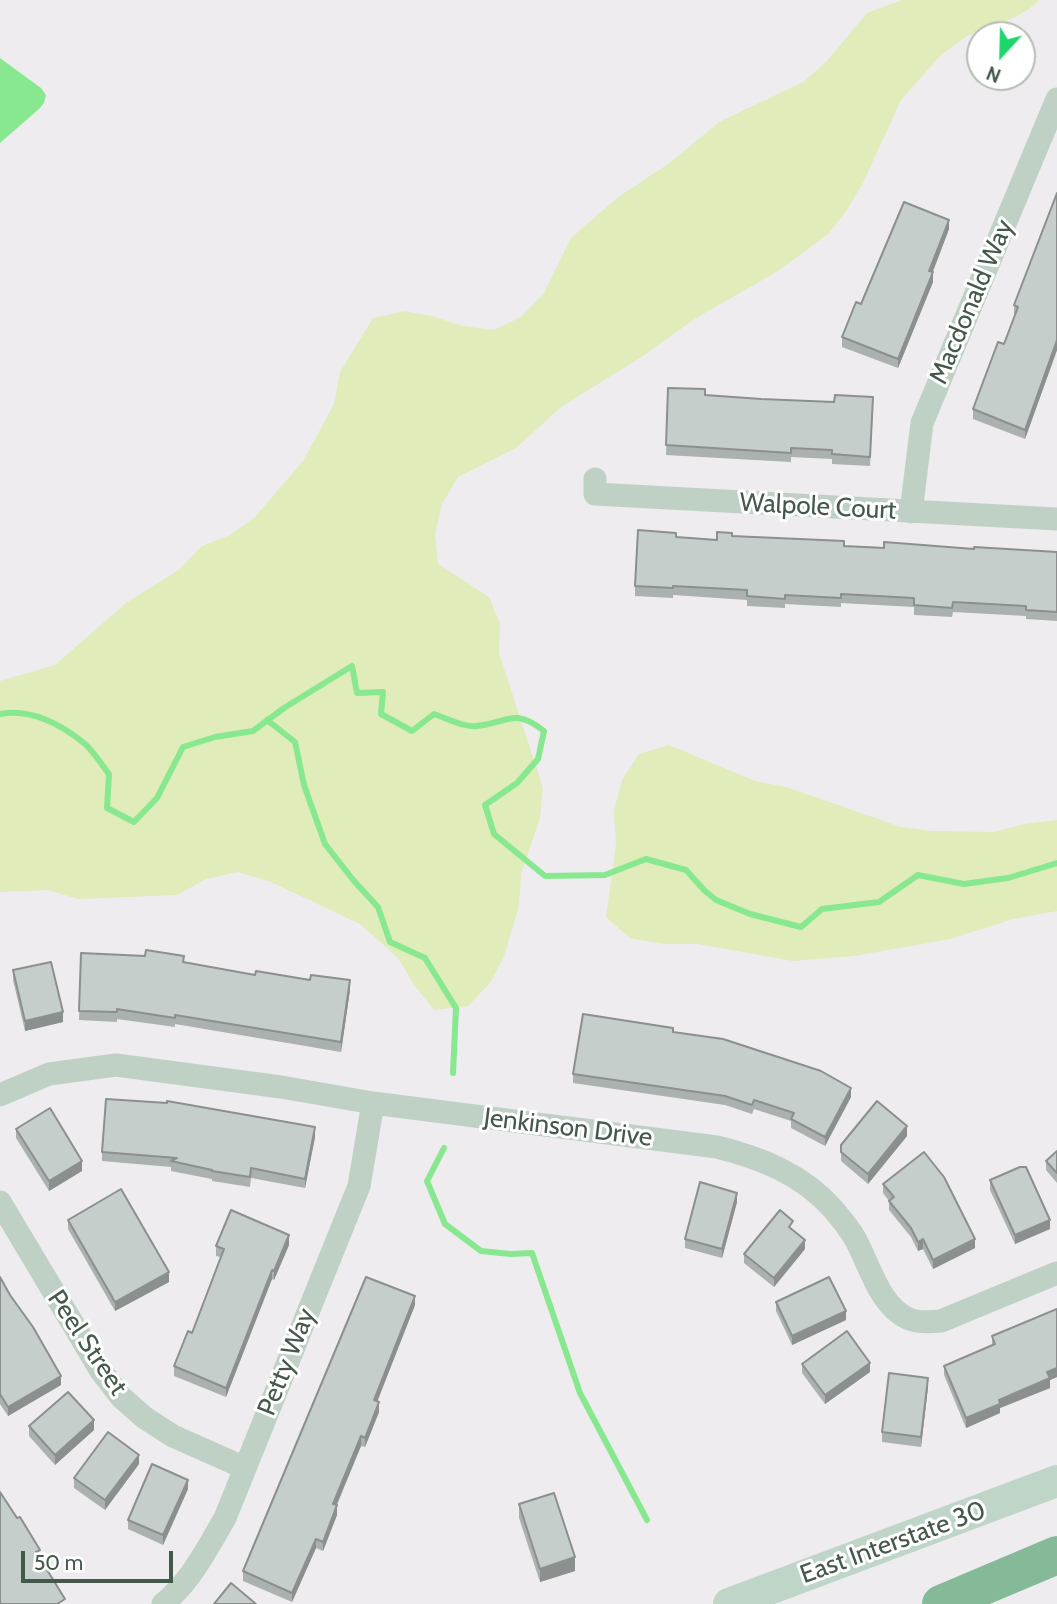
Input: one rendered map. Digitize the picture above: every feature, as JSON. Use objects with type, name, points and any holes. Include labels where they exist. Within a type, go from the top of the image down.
[{"type":"highway","points":[[941,1604],[1057,1555]]},
{"type":"main road","name":"East Interstate 30","points":[[729,1604],[1057,1481]]},
{"type":"street","name":"Macdonald Way","points":[[911,512],[922,423],[1057,99]]},
{"type":"street","name":"Walpole Court","points":[[595,479],[595,494],[1057,519]]},
{"type":"street","name":"Jenkinson Drive","points":[[0,1095],[49,1074],[116,1065],[373,1103],[716,1146],[754,1156],[787,1171],[811,1188],[833,1209],[853,1235],[885,1297],[895,1310],[909,1319],[926,1322],[941,1321],[1057,1273]]},
{"type":"street","name":"Petty Way","points":[[163,1604],[185,1583],[225,1518],[359,1186],[373,1103]]},
{"type":"street","name":"Peel Street","points":[[0,1202],[101,1371],[121,1397],[145,1418],[173,1436],[245,1468]]},
{"type":"shaded area","points":[[902,0],[1040,0],[1007,21],[966,21],[966,37],[941,55],[901,100],[863,183],[828,234],[778,271],[696,318],[643,356],[561,407],[516,448],[458,477],[442,504],[435,534],[438,564],[489,597],[500,624],[499,653],[543,788],[540,818],[521,874],[519,906],[504,956],[490,983],[468,1006],[434,1010],[398,958],[360,924],[271,882],[238,872],[206,879],[177,895],[78,899],[48,890],[0,892],[0,681],[55,665],[126,603],[180,569],[202,546],[230,535],[255,517],[303,461],[334,404],[340,372],[373,318],[405,311],[463,326],[494,330],[521,317],[544,293],[571,238],[617,198],[671,162],[719,122],[803,82],[826,62],[867,13]]},
{"type":"shaded area","points":[[0,58],[41,88],[46,95],[39,109],[0,143]]},
{"type":"shaded area","points":[[669,745],[755,781],[786,787],[901,827],[931,831],[994,832],[1024,824],[1057,820],[1057,911],[1013,919],[951,939],[854,956],[793,961],[698,944],[664,944],[630,938],[606,917],[616,844],[614,811],[622,780],[639,754]]},
{"type":"building","points":[[1057,193],[1057,340],[1025,430],[973,409],[998,342],[1004,344],[1018,307],[1014,305]]},
{"type":"building","points":[[904,202],[949,220],[929,271],[933,272],[898,359],[842,337],[856,302],[861,304]]},
{"type":"building","points":[[668,388],[705,389],[705,395],[761,399],[834,402],[835,395],[873,397],[870,457],[832,454],[832,450],[791,448],[791,453],[666,445]]},
{"type":"building","points":[[638,530],[676,533],[676,537],[717,540],[717,532],[732,533],[732,536],[844,541],[844,546],[884,548],[884,542],[1057,552],[1057,612],[1026,610],[1026,606],[953,602],[952,608],[914,605],[914,598],[841,594],[841,598],[785,595],[785,599],[747,596],[747,590],[635,586]]},
{"type":"building","points":[[146,950],[184,956],[183,962],[255,975],[256,971],[310,980],[311,975],[350,980],[341,1042],[175,1015],[175,1018],[117,1009],[117,1012],[79,1011],[81,953],[145,956]]},
{"type":"building","points":[[51,962],[63,1012],[25,1021],[13,970]]},
{"type":"building","points":[[583,1014],[723,1039],[821,1071],[851,1088],[825,1137],[791,1119],[794,1113],[754,1100],[752,1105],[725,1096],[573,1074]]},
{"type":"building","points":[[106,1099],[167,1101],[315,1127],[305,1179],[251,1168],[250,1177],[171,1161],[177,1158],[102,1152]]},
{"type":"building","points":[[877,1101],[907,1126],[868,1174],[841,1152],[841,1145]]},
{"type":"building","points":[[50,1108],[82,1161],[49,1181],[16,1129]]},
{"type":"building","points":[[1057,1151],[1057,1173],[1046,1161]]},
{"type":"building","points":[[924,1152],[944,1177],[975,1239],[933,1260],[923,1239],[918,1242],[911,1228],[889,1201],[894,1197],[883,1184]]},
{"type":"building","points":[[1026,1167],[1050,1220],[1015,1235],[990,1180]]},
{"type":"building","points":[[700,1182],[737,1193],[722,1249],[685,1239]]},
{"type":"building","points":[[121,1189],[169,1272],[115,1302],[68,1220]]},
{"type":"building","points":[[231,1210],[289,1235],[274,1271],[272,1270],[226,1388],[174,1366],[188,1331],[192,1333],[224,1249],[216,1246]]},
{"type":"building","points":[[780,1210],[793,1221],[789,1227],[805,1240],[774,1278],[744,1254]]},
{"type":"building","points":[[0,1277],[61,1376],[8,1407],[0,1394]]},
{"type":"building","points":[[366,1277],[415,1296],[374,1400],[379,1402],[365,1438],[361,1436],[333,1504],[337,1505],[323,1542],[316,1539],[292,1593],[243,1571]]},
{"type":"building","points":[[829,1277],[846,1311],[792,1336],[776,1302]]},
{"type":"building","points":[[1057,1309],[1057,1368],[1047,1372],[1050,1378],[966,1418],[944,1366],[995,1344],[992,1336]]},
{"type":"building","points":[[847,1331],[870,1363],[825,1395],[802,1364]]},
{"type":"building","points":[[889,1373],[928,1378],[921,1437],[882,1432]]},
{"type":"building","points":[[68,1392],[94,1420],[55,1455],[29,1426]]},
{"type":"building","points":[[108,1432],[139,1455],[105,1500],[74,1478]]},
{"type":"building","points":[[152,1464],[188,1480],[163,1535],[128,1520]]},
{"type":"building","points":[[0,1492],[17,1518],[20,1517],[40,1550],[36,1552],[65,1599],[57,1604],[1,1604]]},
{"type":"building","points":[[554,1493],[575,1557],[540,1569],[519,1504]]},
{"type":"building","points":[[231,1583],[256,1604],[214,1604]]},
{"type":"waterway","points":[[0,714],[23,713],[45,719],[85,744],[109,774],[107,808],[134,822],[157,798],[183,747],[215,737],[253,731],[284,708],[352,666],[357,693],[383,692],[381,714],[412,731],[434,714],[472,726],[518,718],[544,731],[538,759],[517,783],[485,805],[494,834],[545,876],[605,875],[646,859],[686,870],[716,900],[750,914],[801,927],[822,909],[879,902],[918,875],[964,884],[1008,878],[1057,863]]},
{"type":"waterway","points":[[267,720],[295,742],[304,785],[325,844],[378,907],[390,942],[425,958],[456,1008],[453,1073]]},
{"type":"waterway","points":[[444,1148],[427,1181],[445,1224],[481,1251],[532,1253],[580,1393],[647,1520]]}]
